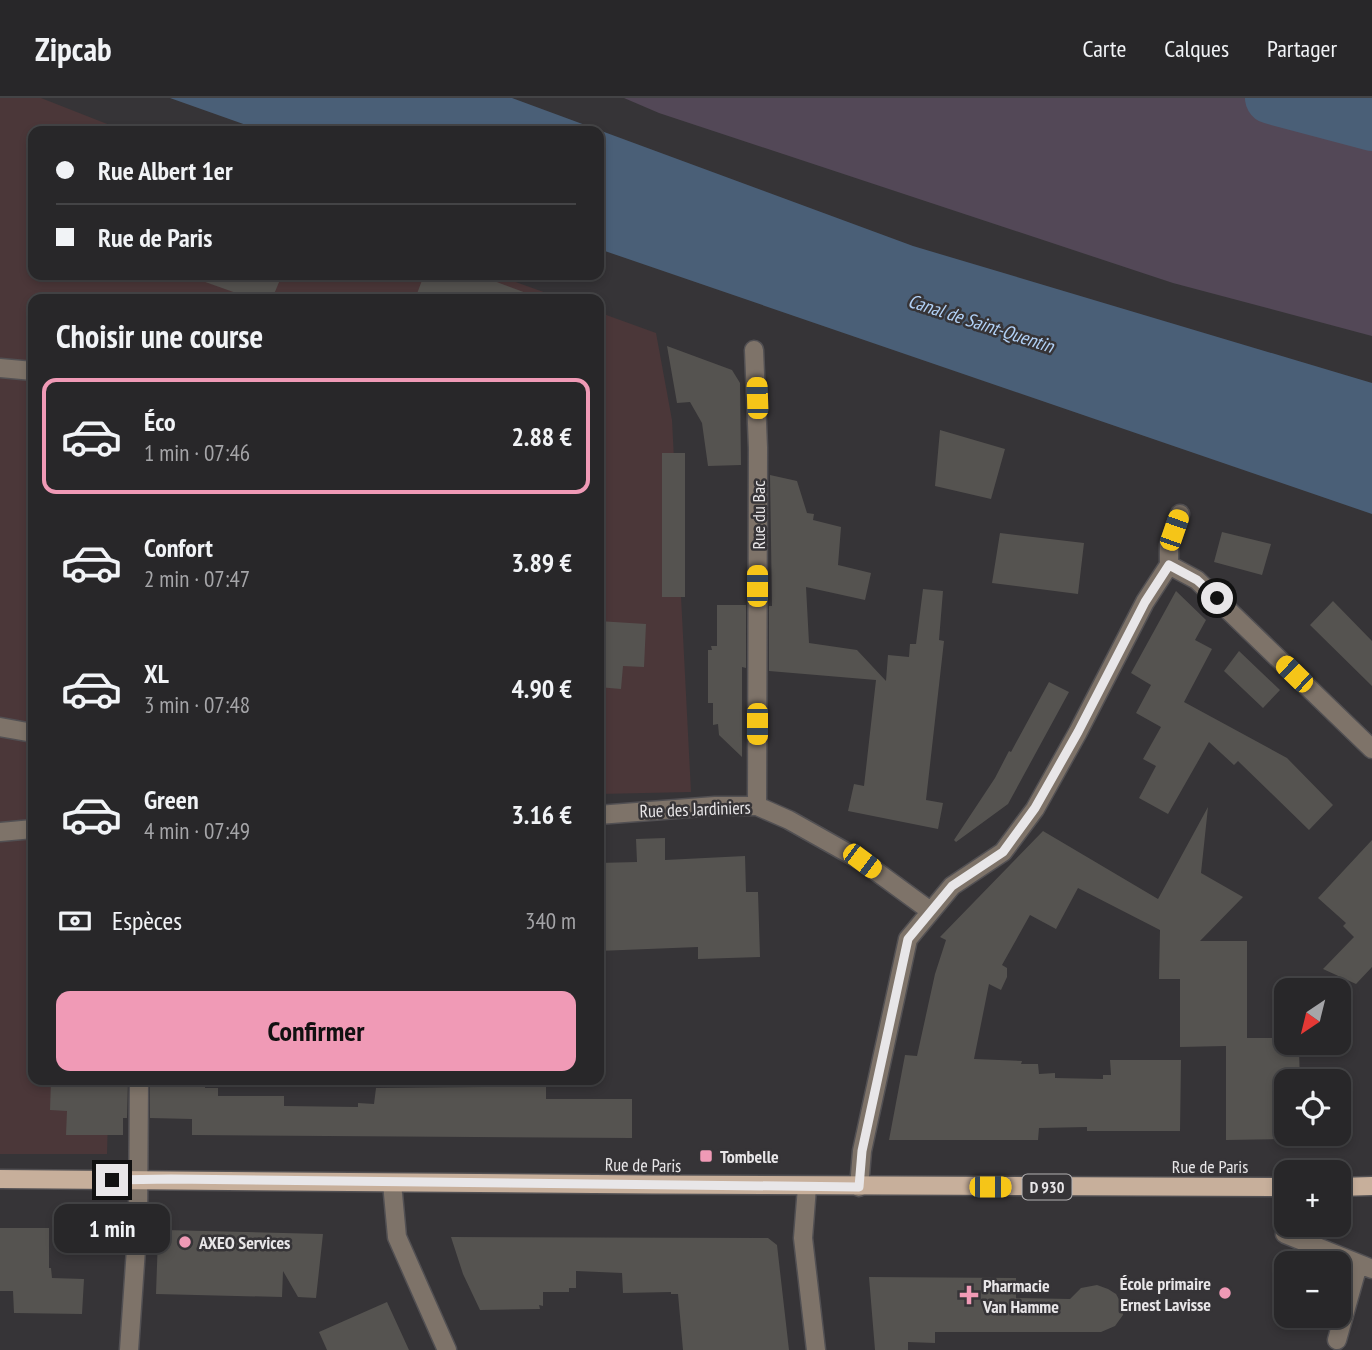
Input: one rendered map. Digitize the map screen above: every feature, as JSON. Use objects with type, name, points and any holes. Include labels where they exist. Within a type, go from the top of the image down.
[{"type":"main road","name":"Rue de Paris","points":[[0,1179],[807,1187],[1274,1187]]},
{"type":"main road","points":[[1351,1186],[1372,1186]]},
{"type":"street","name":"Rue du Bac","points":[[754,350],[758,448],[757,806]]},
{"type":"street","points":[[0,368],[28,371]]},
{"type":"street","points":[[859,1187],[862,1151],[908,939],[952,886],[1003,852],[1035,808],[1078,732],[1145,602],[1169,565],[1169,545],[1180,514]]},
{"type":"street","points":[[1169,565],[1197,580],[1372,749]]},
{"type":"street","points":[[0,727],[28,732]]},
{"type":"street","name":"Rue des Jardiniers","points":[[604,814],[691,807],[757,806],[789,820],[862,861],[929,911]]},
{"type":"street","points":[[0,832],[28,830]]},
{"type":"street","points":[[130,1350],[140,1180],[139,1085]]},
{"type":"street","points":[[392,1183],[397,1237],[447,1350]]},
{"type":"street","points":[[807,1187],[803,1238],[816,1350]]},
{"type":"street","points":[[1292,1237],[1365,1267],[1337,1340]]},
{"type":"shaded area","points":[[0,98],[41,98],[112,126],[28,126],[28,280],[510,280],[549,294],[28,294],[28,1085],[109,1085],[107,1154],[0,1154]]},
{"type":"shaded area","points":[[624,98],[1372,98],[1372,336],[1173,283],[659,113]]},
{"type":"shaded area","points":[[604,314],[656,333],[672,420],[691,792],[604,794]]},
{"type":"water","points":[[170,98],[512,98],[588,126],[249,126]]},
{"type":"water","name":"Canal de Saint-Quentin","points":[[604,132],[913,246],[1372,383],[1372,514],[604,251]]},
{"type":"building","points":[[200,280],[280,280],[274,294],[239,294]]},
{"type":"building","points":[[422,280],[491,280],[529,294],[417,294]]},
{"type":"building","points":[[667,346],[732,370],[740,383],[741,465],[708,466],[702,423],[690,402],[677,403]]},
{"type":"building","points":[[940,430],[1005,449],[991,499],[935,486]]},
{"type":"building","points":[[662,453],[685,453],[685,597],[662,597]]},
{"type":"building","points":[[770,475],[797,481],[807,513],[814,514],[813,520],[841,527],[838,565],[871,573],[865,600],[806,587],[809,643],[857,650],[886,681],[888,655],[909,657],[910,644],[916,644],[923,589],[943,591],[939,640],[944,641],[926,800],[943,803],[938,829],[848,811],[854,784],[864,786],[876,680],[769,671],[769,606],[772,606]]},
{"type":"building","points":[[1222,532],[1271,544],[1262,575],[1214,562]]},
{"type":"building","points":[[1000,533],[1084,543],[1078,594],[992,583]]},
{"type":"building","points":[[1176,591],[1206,620],[1195,640],[1212,649],[1184,702],[1287,758],[1333,805],[1309,830],[1238,761],[1234,765],[1209,742],[1168,814],[1139,798],[1156,766],[1143,759],[1161,727],[1136,713],[1151,685],[1131,673]]},
{"type":"building","points":[[1333,601],[1372,641],[1372,686],[1310,625]]},
{"type":"building","points":[[717,605],[746,605],[746,668],[742,667],[742,757],[719,735],[718,724],[713,725],[713,703],[708,703],[708,650],[712,650],[711,646],[717,646]]},
{"type":"building","points":[[604,621],[646,624],[644,667],[623,666],[621,689],[604,688]]},
{"type":"building","points":[[1239,651],[1280,690],[1263,708],[1224,671]]},
{"type":"building","points":[[1049,682],[1069,692],[1008,804],[956,842],[954,840],[995,778],[1009,751],[1011,752]]},
{"type":"building","points":[[1208,807],[1201,873],[1243,897],[1200,941],[1247,941],[1247,1038],[1274,1038],[1274,1055],[1299,1055],[1300,1069],[1274,1069],[1274,1139],[1226,1140],[1226,1046],[1180,1047],[1180,979],[1159,979],[1160,930],[1078,888],[1056,929],[1030,915],[1002,965],[1007,968],[1007,977],[1001,990],[989,984],[974,1059],[1038,1064],[1039,1074],[1055,1073],[1055,1078],[1103,1079],[1103,1075],[1111,1075],[1110,1060],[1181,1060],[1180,1131],[1039,1128],[1038,1140],[889,1140],[905,1055],[917,1056],[935,974],[946,940],[940,937],[1043,831],[1158,899]]},
{"type":"building","points":[[665,838],[665,860],[745,856],[746,892],[758,892],[760,957],[698,959],[698,947],[604,951],[604,863],[637,862],[636,839]]},
{"type":"building","points":[[1372,840],[1372,967],[1356,984],[1351,982],[1351,978],[1343,978],[1323,969],[1354,937],[1343,926],[1346,923],[1318,898]]},
{"type":"building","points":[[51,1085],[128,1085],[127,1118],[123,1118],[123,1135],[66,1135],[67,1111],[50,1110]]},
{"type":"building","points":[[150,1085],[205,1085],[205,1088],[218,1088],[218,1096],[284,1096],[284,1106],[358,1107],[358,1103],[374,1104],[376,1088],[546,1085],[546,1099],[632,1099],[632,1138],[192,1135],[192,1119],[150,1118]]},
{"type":"building","points":[[0,1228],[49,1228],[49,1268],[52,1278],[84,1279],[82,1314],[14,1313],[13,1291],[0,1291]]},
{"type":"building","points":[[165,1230],[323,1234],[316,1298],[298,1297],[283,1271],[282,1297],[156,1294],[158,1237]]},
{"type":"building","points":[[451,1237],[768,1238],[777,1245],[789,1350],[683,1350],[678,1294],[623,1293],[622,1273],[576,1271],[576,1288],[569,1288],[569,1292],[543,1292],[543,1306],[539,1305],[540,1309],[480,1310],[463,1274]]},
{"type":"building","points":[[869,1277],[1016,1278],[1016,1298],[1070,1299],[1081,1288],[1097,1285],[1116,1294],[1123,1315],[1115,1326],[1101,1332],[935,1332],[935,1343],[908,1342],[908,1350],[875,1350]]},
{"type":"building","points":[[387,1302],[409,1350],[327,1350],[319,1332]]},
{"type":"waterway","points":[[1271,98],[1372,125]]},
{"type":"place","name":"Tombelle","points":[[706,1156]]},
{"type":"place","name":"AXEO Services","points":[[185,1242]]},
{"type":"place","name":"École primaire Ernest Lavisse","points":[[1225,1293]]},
{"type":"place","name":"Pharmacie Van Hamme","points":[[969,1295]]},
{"type":"route","points":[[112,1180],[859,1187],[862,1151],[908,939],[952,886],[1003,852],[1035,808],[1078,732],[1145,602],[1169,565],[1197,580],[1217,598]]}]
